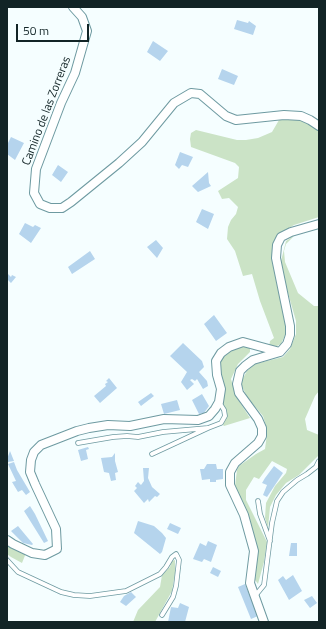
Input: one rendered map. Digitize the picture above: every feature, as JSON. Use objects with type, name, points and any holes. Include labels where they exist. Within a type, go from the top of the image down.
[{"type":"street","name":"Camino de las Zorreras","points":[[73,7],[82,17],[87,31],[75,73],[61,103],[36,169],[34,193],[40,204],[50,208],[62,208],[71,202],[142,142],[174,103],[191,93],[200,94],[226,116],[236,120],[284,115],[301,116],[319,126]]},
{"type":"street","points":[[264,622],[250,583],[254,551],[244,515],[230,485],[230,472],[235,463],[258,443],[262,436],[262,428],[258,419],[239,393],[237,384],[240,371],[245,366],[253,360],[280,352],[287,344],[290,336],[290,326],[276,258],[277,245],[281,237],[291,232],[319,224]]},
{"type":"street","points":[[7,540],[32,553],[45,555],[57,549],[56,529],[30,472],[31,460],[34,452],[41,445],[76,431],[89,428],[108,425],[130,426],[164,420],[198,420],[209,416],[219,402],[221,390],[217,374],[216,360],[221,353],[229,347],[244,342],[280,352]]},
{"type":"lane","points":[[152,454],[221,423],[225,416],[224,410],[219,402]]},
{"type":"lane","points":[[78,443],[113,437],[138,437],[163,432],[208,428]]},
{"type":"lane","points":[[255,596],[264,585],[277,501],[283,492],[297,480],[308,474],[316,467],[319,461]]},
{"type":"lane","points":[[258,501],[260,514],[270,541]]},
{"type":"lane","points":[[7,560],[18,572],[61,592],[90,596],[126,591],[160,574],[172,557],[176,554],[179,560],[176,586],[173,597],[162,615]]},
{"type":"green space","points":[[279,120],[303,120],[319,130],[319,217],[294,225],[278,235],[272,246],[272,261],[286,324],[285,335],[281,344],[275,347],[269,347],[270,341],[274,338],[260,301],[252,274],[243,276],[235,251],[227,239],[228,227],[236,214],[238,207],[229,198],[222,199],[218,191],[238,178],[239,167],[235,163],[191,147],[190,139],[191,133],[196,130],[237,140],[258,138],[272,132]]},
{"type":"green space","points":[[295,235],[286,244],[284,251],[285,262],[298,293],[314,306],[319,306],[319,391],[315,396],[305,419],[307,430],[319,435],[319,455],[299,475],[286,483],[276,495],[270,507],[268,528],[265,518],[266,503],[275,486],[286,473],[287,469],[272,461],[259,479],[254,477],[246,490],[246,500],[267,542],[264,562],[258,584],[255,580],[256,551],[250,522],[235,486],[239,466],[265,449],[267,434],[263,416],[247,397],[242,386],[242,380],[247,371],[255,364],[283,357],[290,349],[296,334],[296,321],[284,279],[281,261],[286,241]]},
{"type":"green space","points":[[247,346],[250,348],[250,352],[238,364],[231,379],[237,398],[250,418],[224,426],[223,425],[227,416],[223,403],[224,390],[219,364],[222,357],[229,351]]},
{"type":"green space","points":[[7,542],[26,553],[22,563],[7,554]]},
{"type":"green space","points":[[175,560],[175,573],[172,591],[155,622],[133,622],[138,610],[160,587],[162,575],[170,567],[172,561]]},
{"type":"building","points":[[237,20],[248,23],[249,21],[256,26],[253,35],[234,29]]},
{"type":"building","points":[[153,41],[168,51],[160,61],[147,52]]},
{"type":"building","points":[[222,69],[238,76],[234,85],[218,79]]},
{"type":"building","points":[[11,137],[24,143],[15,160],[7,154],[7,145]]},
{"type":"building","points":[[180,152],[193,157],[188,167],[182,165],[179,169],[175,165]]},
{"type":"building","points":[[58,165],[68,172],[61,182],[52,175]]},
{"type":"building","points":[[208,172],[209,183],[211,186],[198,192],[192,186]]},
{"type":"building","points":[[202,209],[214,214],[208,229],[196,222]]},
{"type":"building","points":[[25,223],[33,227],[35,225],[41,228],[31,243],[19,234]]},
{"type":"building","points":[[156,240],[163,248],[157,258],[147,247]]},
{"type":"building","points":[[90,251],[95,259],[72,274],[68,267]]},
{"type":"building","points":[[7,273],[11,277],[12,275],[16,277],[11,283],[8,280],[7,282]]},
{"type":"building","points":[[214,315],[227,333],[216,341],[204,324]]},
{"type":"building","points":[[183,343],[202,361],[204,367],[199,372],[207,381],[208,386],[203,389],[197,379],[195,381],[192,379],[190,380],[194,384],[187,390],[181,382],[187,372],[170,356]]},
{"type":"building","points":[[109,378],[117,388],[100,403],[94,396],[106,386],[105,384],[108,382],[106,381]]},
{"type":"building","points":[[151,393],[154,396],[141,406],[138,402]]},
{"type":"building","points":[[202,394],[209,406],[204,413],[199,414],[192,400]]},
{"type":"building","points":[[177,400],[180,410],[164,414],[161,404]]},
{"type":"building","points":[[88,447],[89,449],[86,450],[88,459],[81,461],[78,450]]},
{"type":"building","points":[[10,451],[14,461],[8,462],[7,459]]},
{"type":"building","points":[[115,453],[115,461],[118,472],[115,473],[116,480],[111,481],[109,473],[104,472],[101,458],[112,457]]},
{"type":"building","points":[[14,462],[30,492],[26,495],[22,490],[18,492],[12,482],[16,481],[8,464]]},
{"type":"building","points":[[207,464],[216,464],[217,469],[223,469],[223,479],[216,480],[216,482],[210,482],[210,479],[202,480],[200,469],[204,469]]},
{"type":"building","points":[[274,466],[283,473],[267,497],[263,495],[267,485],[262,483]]},
{"type":"building","points":[[143,468],[149,468],[148,478],[152,487],[160,494],[157,497],[155,496],[149,502],[148,499],[144,503],[134,491],[137,488],[135,486],[138,482],[141,485],[144,481]]},
{"type":"building","points":[[30,506],[48,541],[44,543],[24,511]]},
{"type":"building","points":[[138,521],[154,526],[166,538],[160,554],[134,533]]},
{"type":"building","points":[[170,523],[181,528],[178,534],[167,529]]},
{"type":"building","points":[[18,526],[33,544],[32,545],[23,543],[11,531]]},
{"type":"building","points":[[208,541],[217,545],[211,562],[204,559],[202,562],[193,559],[200,543],[206,546]]},
{"type":"building","points":[[291,543],[297,543],[297,556],[289,556]]},
{"type":"building","points":[[213,567],[221,571],[218,577],[210,573]]},
{"type":"building","points":[[293,575],[302,591],[289,600],[278,580],[283,576],[286,580]]},
{"type":"building","points":[[245,584],[258,616],[251,619],[238,587]]},
{"type":"building","points":[[131,592],[136,597],[126,606],[120,602],[124,596]]},
{"type":"building","points":[[312,596],[317,603],[310,608],[304,600]]},
{"type":"building","points":[[180,603],[189,607],[185,622],[168,622],[171,607],[178,608]]}]
